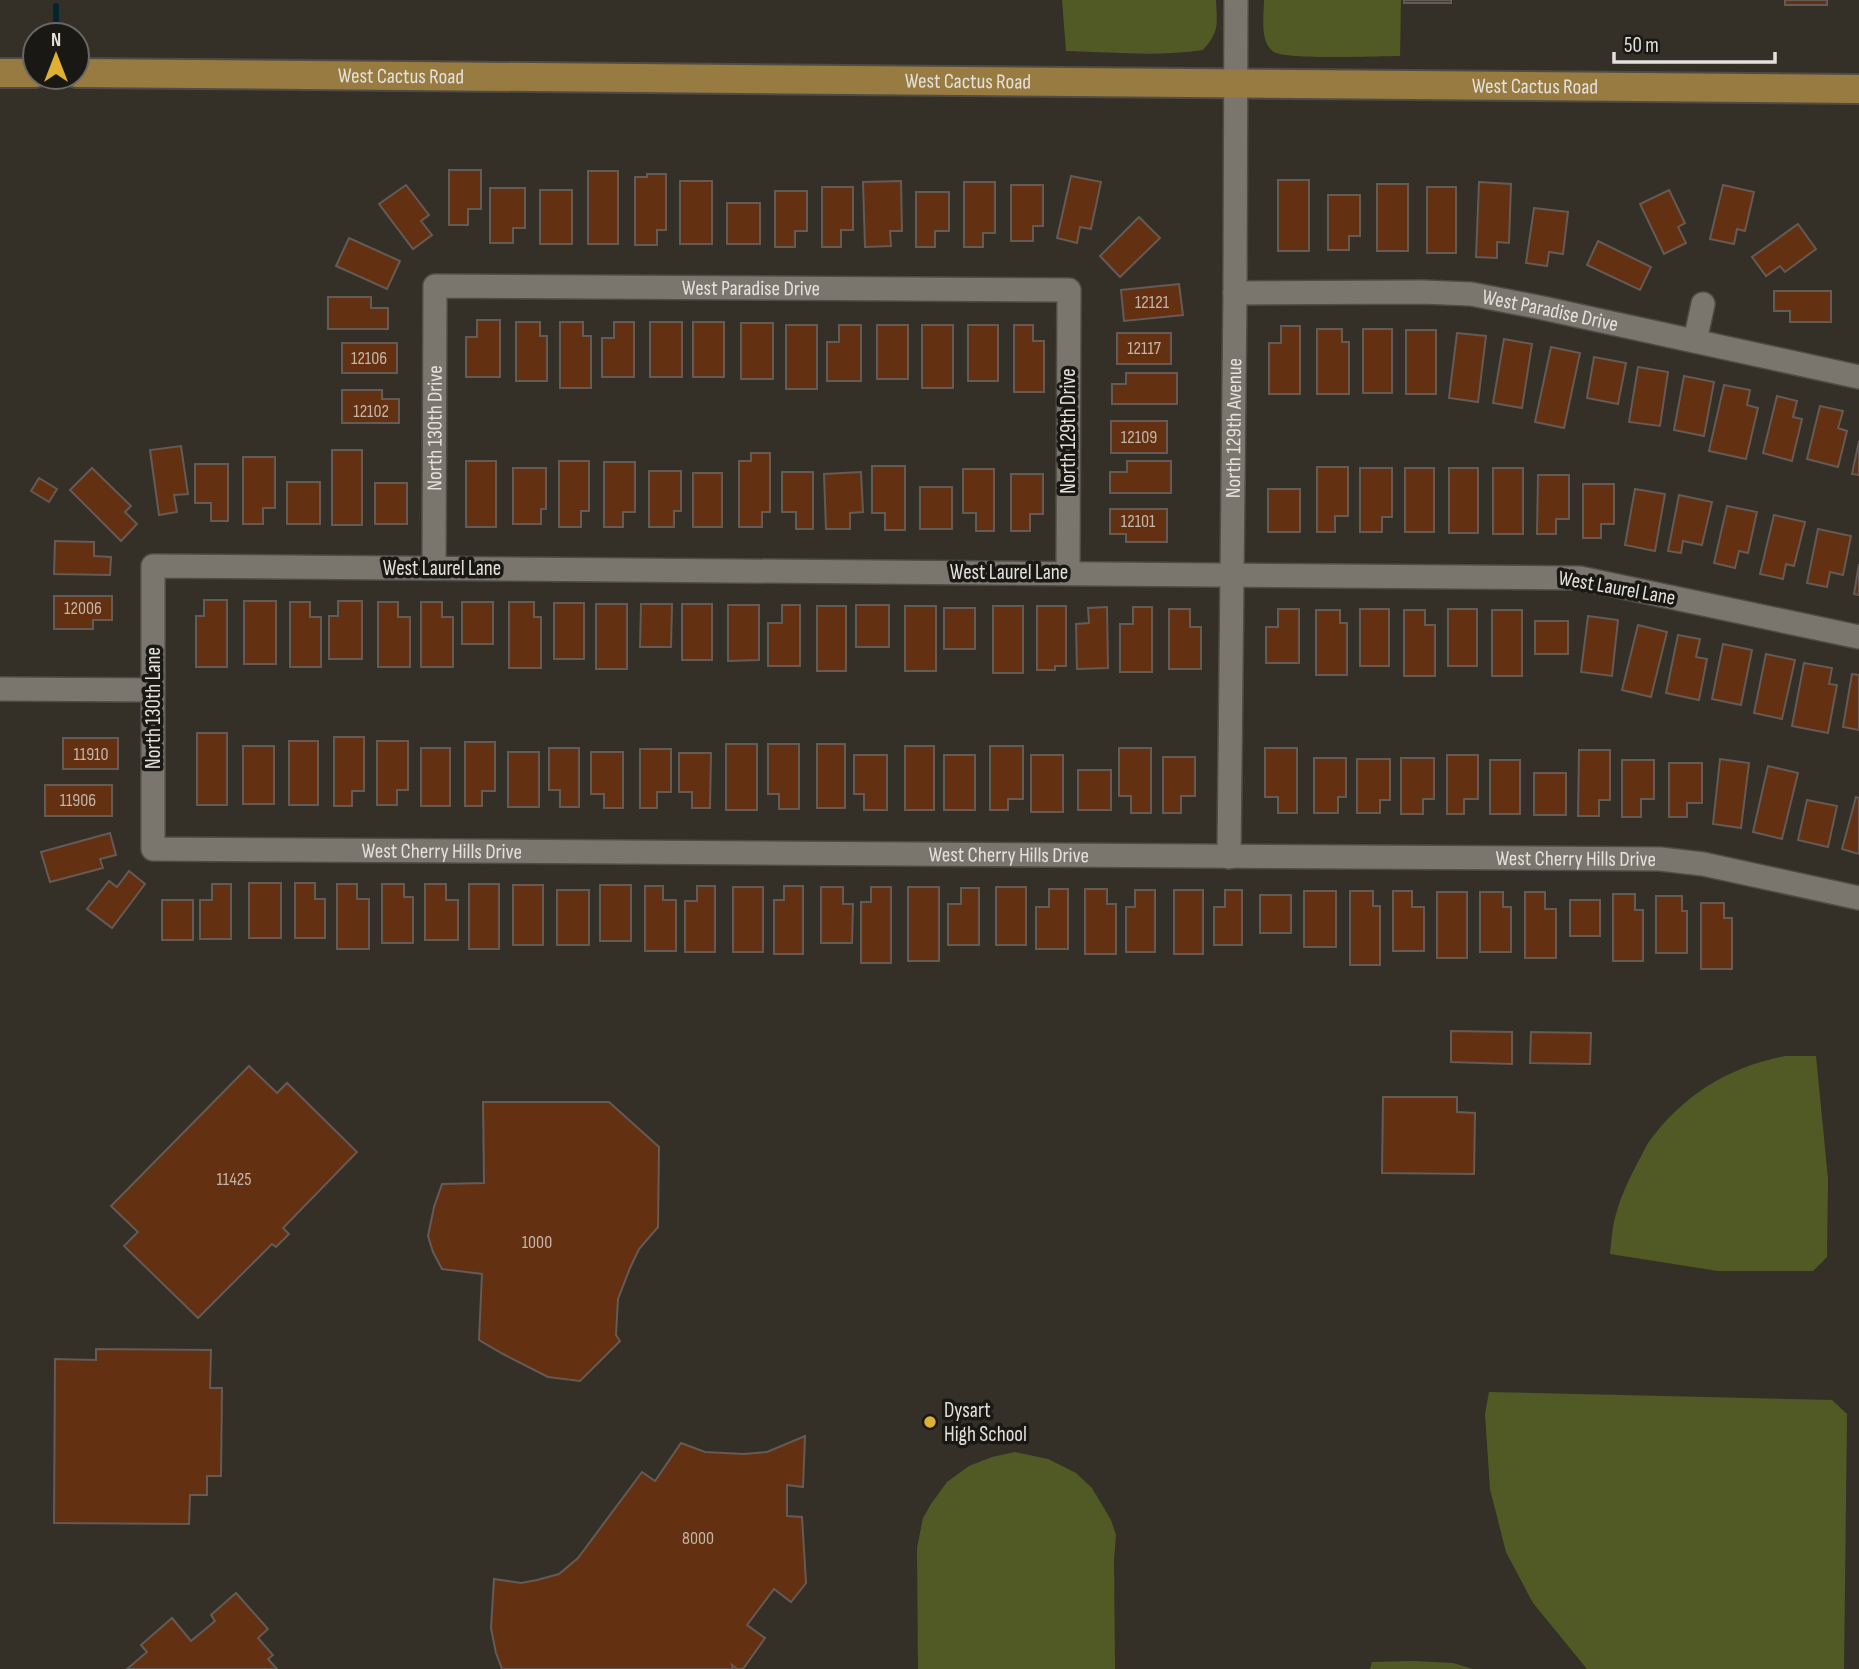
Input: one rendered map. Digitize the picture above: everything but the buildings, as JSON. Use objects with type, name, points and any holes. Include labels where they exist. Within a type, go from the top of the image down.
[{"type":"main road","points":[[0,73],[21,73]]},
{"type":"main road","name":"West Cactus Road","points":[[91,73],[1859,89]]},
{"type":"street","name":"North 129th Avenue","points":[[1229,857],[1236,0]]},
{"type":"street","name":"West Paradise Drive","points":[[435,286],[1069,290]]},
{"type":"street","name":"North 130th Drive","points":[[434,568],[435,286]]},
{"type":"street","name":"North 129th Drive","points":[[1068,573],[1069,290]]},
{"type":"street","name":"West Paradise Drive","points":[[1235,293],[1422,292],[1471,295],[1859,377]]},
{"type":"street","points":[[1695,341],[1703,304]]},
{"type":"street","name":"West Laurel Lane","points":[[153,566],[1580,578],[1859,637]]},
{"type":"street","name":"North 130th Lane","points":[[153,566],[153,849]]},
{"type":"street","points":[[0,689],[153,690]]},
{"type":"street","name":"West Cherry Hills Drive","points":[[153,849],[1660,859],[1703,864],[1859,898]]},
{"type":"green space","points":[[1062,0],[1216,0],[1216,27],[1203,50],[1152,54],[1066,51]]},
{"type":"green space","points":[[1264,0],[1401,0],[1400,56],[1314,57],[1274,52],[1269,48],[1264,35]]},
{"type":"green space","points":[[1785,1056],[1816,1056],[1828,1179],[1827,1257],[1813,1271],[1718,1271],[1610,1254],[1618,1206],[1647,1145],[1661,1126],[1708,1086],[1744,1068]]},
{"type":"green space","points":[[1489,1392],[1832,1400],[1847,1414],[1844,1669],[1587,1669],[1533,1603],[1506,1552],[1490,1489],[1485,1414]]},
{"type":"green space","points":[[1015,1452],[1048,1459],[1076,1473],[1092,1488],[1111,1520],[1116,1535],[1115,1669],[918,1669],[917,1548],[923,1518],[947,1482],[969,1466]]},
{"type":"green space","points":[[1372,1662],[1453,1663],[1473,1669],[1370,1669]]},
{"type":"waterway","points":[[56,6],[56,21]]},
{"type":"place","name":"Dysart High School","points":[[930,1422]]}]
